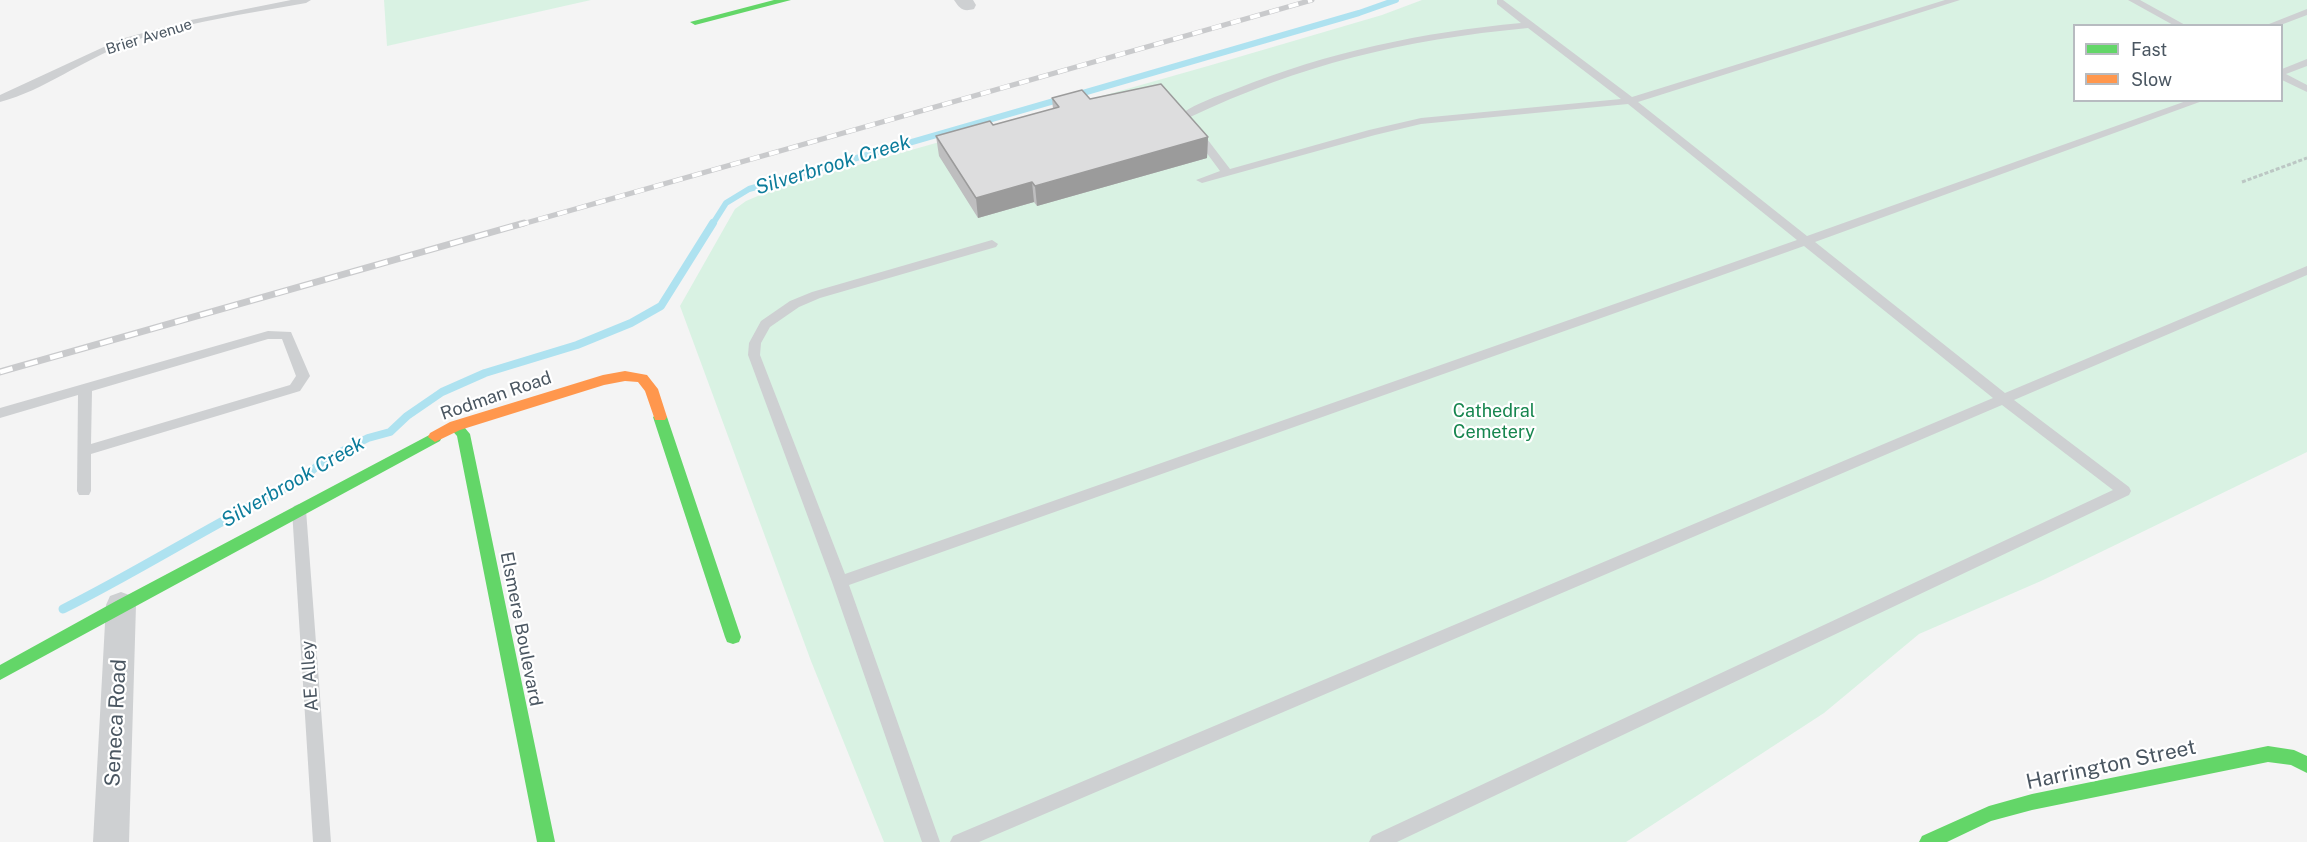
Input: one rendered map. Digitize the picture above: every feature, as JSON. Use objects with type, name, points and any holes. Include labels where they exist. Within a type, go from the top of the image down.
[{"type":"street","points":[[695,22],[786,0]]},
{"type":"street","name":"Rodman Road","points":[[0,673],[121,605],[455,426],[610,378],[634,376],[642,378],[651,389],[733,638]]},
{"type":"street","name":"Elsmere Boulevard","points":[[455,426],[463,434],[546,842]]},
{"type":"street","name":"Seneca Road","points":[[111,842],[121,605]]},
{"type":"street","name":"Harrington Street","points":[[1929,842],[1989,814],[2032,802],[2268,754],[2294,758],[2307,765]]},
{"type":"lane","name":"Brier Avenue","points":[[0,99],[54,76],[88,57],[123,42],[176,26],[306,0]]},
{"type":"lane","points":[[1203,180],[1373,132],[1421,122],[1630,101],[1955,0]]},
{"type":"lane","points":[[2133,0],[2179,24]]},
{"type":"lane","points":[[1378,842],[2124,491],[1805,242],[1630,101],[1500,2]]},
{"type":"lane","points":[[2274,24],[2307,12]]},
{"type":"lane","points":[[1227,173],[1180,112],[1276,75],[1350,52],[1430,36],[1529,25]]},
{"type":"lane","points":[[2283,74],[2307,62]]},
{"type":"lane","points":[[2283,75],[2307,89]]},
{"type":"lane","points":[[840,582],[1805,242],[2194,102]]},
{"type":"lane","points":[[931,842],[840,582],[754,355],[753,345],[759,332],[768,321],[797,302],[992,244]]},
{"type":"lane","points":[[959,842],[2307,270]]},
{"type":"lane","points":[[0,413],[268,335],[287,335],[303,376],[295,388],[85,451]]},
{"type":"lane","points":[[84,491],[85,389]]},
{"type":"lane","name":"AE Alley","points":[[299,510],[322,842]]},
{"type":"path","points":[[2242,182],[2307,158]]},
{"type":"green space","points":[[384,0],[591,0],[387,46]]},
{"type":"green space","name":"Cathedral Cemetery","points":[[1422,0],[2307,0],[2307,452],[2041,581],[1919,634],[1824,713],[1626,842],[884,842],[811,661],[680,306],[735,209],[746,201],[777,188],[1382,15]]},
{"type":"building","points":[[1161,84],[1208,137],[1035,186],[1032,182],[976,198],[936,136],[990,121],[993,125],[1059,107],[1052,98],[1082,90],[1090,99]]},
{"type":"waterway","name":"Silverbrook Creek","points":[[1076,95],[1359,13],[1396,0]]},
{"type":"waterway","name":"Silverbrook Creek","points":[[712,225],[726,203],[749,189],[1061,99]]},
{"type":"waterway","name":"Silverbrook Creek","points":[[260,501],[301,480],[323,461],[368,438],[390,432],[407,416],[442,392],[485,373],[577,345],[631,323],[661,306],[713,223]]},
{"type":"waterway","name":"Silverbrook Creek","points":[[63,609],[262,500]]},
{"type":"railway","points":[[519,225],[1312,0]]},
{"type":"railway","points":[[0,372],[524,223]]},
{"type":"traffic: fast","points":[[695,22],[786,0]]},
{"type":"traffic: fast","points":[[660,417],[733,637]]},
{"type":"traffic: fast","points":[[455,426],[463,434],[546,842]]},
{"type":"traffic: fast","points":[[0,673],[121,605],[435,437]]},
{"type":"traffic: fast","points":[[1928,842],[1989,814],[2032,802],[2268,754],[2294,758],[2307,765]]},
{"type":"traffic: slow","points":[[435,437],[455,426],[603,380],[625,376],[642,378],[651,389],[660,417]]}]
